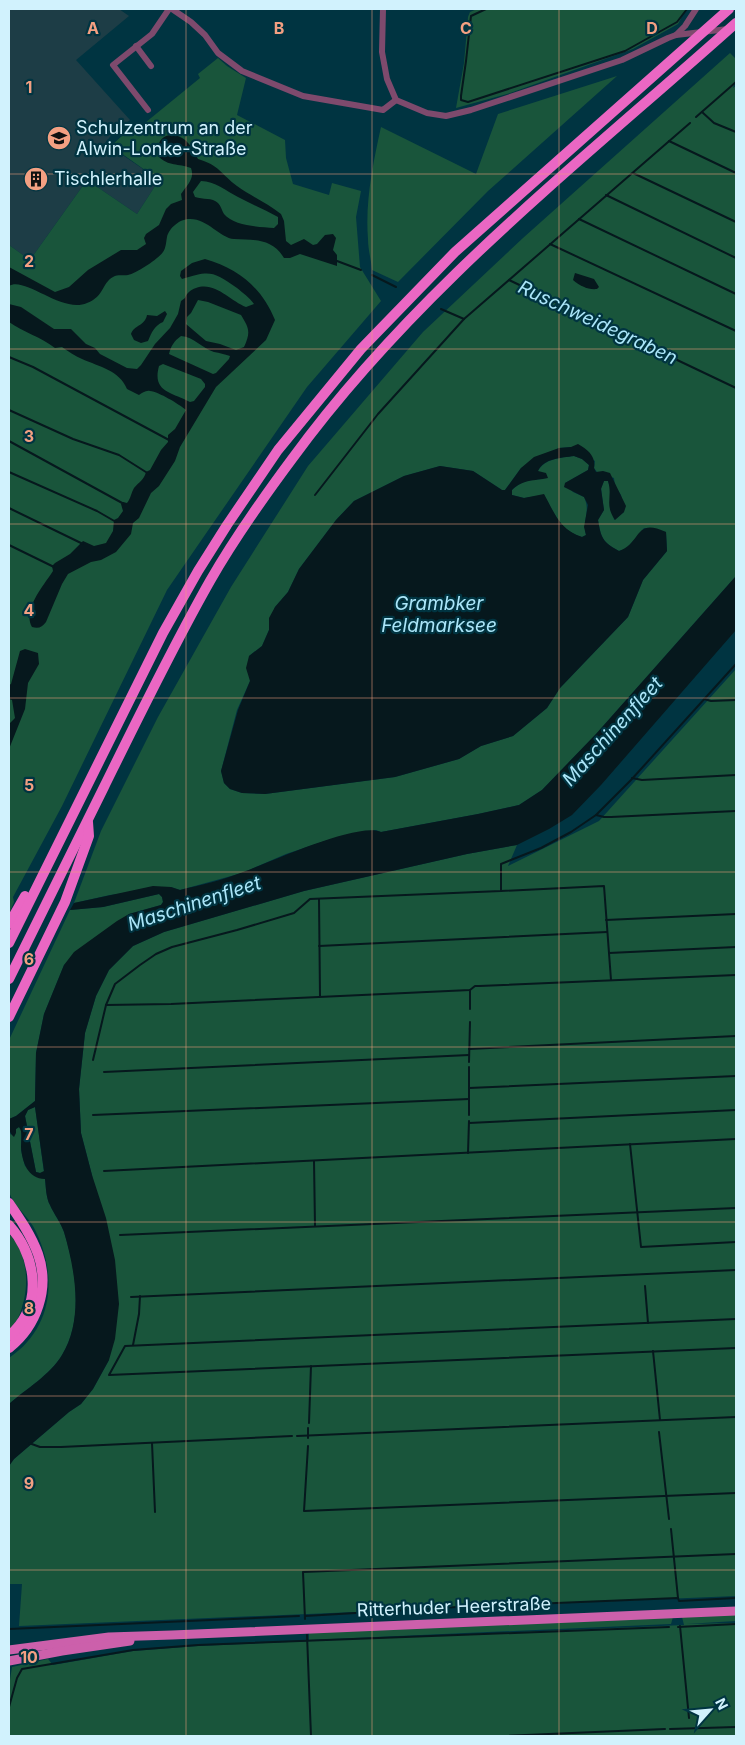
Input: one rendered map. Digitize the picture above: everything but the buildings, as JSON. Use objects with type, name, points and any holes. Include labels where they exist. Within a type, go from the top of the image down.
[{"type":"highway","points":[[9,944],[163,633],[208,556],[278,450],[361,349],[431,276],[511,202],[729,9]]},
{"type":"highway","points":[[9,979],[179,636],[240,533],[287,466],[326,415],[423,305],[465,264],[736,23]]},
{"type":"highway","points":[[9,1017],[65,902],[89,836],[88,819]]},
{"type":"highway","points":[[9,924],[32,884],[47,865]]},
{"type":"highway","points":[[9,1203],[26,1228],[32,1241],[38,1256],[42,1281],[38,1308],[33,1320],[25,1333],[9,1348]]},
{"type":"highway","points":[[9,1225],[18,1235],[28,1254],[32,1266],[33,1280],[33,1291],[21,1323],[9,1336]]},
{"type":"main road","name":"Ritterhuder Heerstraße","points":[[9,1662],[110,1637],[736,1611]]},
{"type":"main road","name":"Ritterhuder Heerstraße","points":[[9,1650],[20,1648],[62,1648]]},
{"type":"main road","points":[[9,1656],[20,1648]]},
{"type":"street","points":[[148,110],[113,65],[152,34],[170,9],[191,22],[205,35],[218,53],[242,71],[303,96],[383,110],[396,100]]},
{"type":"street","points":[[383,9],[382,52],[387,79],[396,100],[427,113],[446,116],[622,60],[676,35],[736,28]]},
{"type":"street","points":[[676,35],[685,26],[696,9]]},
{"type":"street","points":[[136,46],[151,66]]},
{"type":"shaded area","name":"Schulzentrum an der Alwin-Lonke-Straße","points":[[9,9],[119,9],[129,16],[76,60],[130,120],[113,133],[105,143],[159,180],[137,214],[87,180],[30,260],[9,245]]},
{"type":"green space","points":[[477,9],[686,9],[678,24],[633,49],[507,94],[456,108],[464,63],[468,17],[470,12]]},
{"type":"green space","points":[[730,53],[736,59],[736,78],[733,88],[736,86],[736,576],[596,734],[542,790],[519,805],[381,832],[376,830],[328,840],[286,854],[242,873],[180,890],[171,887],[110,895],[74,903],[101,831],[158,717],[231,587],[308,466],[423,332],[523,238]],"holes":[[[571,447],[595,461],[594,468],[597,472],[614,478],[615,486],[621,495],[624,512],[614,520],[611,491],[608,481],[604,481],[601,488],[604,510],[598,520],[603,539],[619,551],[627,548],[644,528],[666,532],[667,551],[643,580],[628,617],[560,688],[547,708],[513,736],[481,746],[459,759],[395,777],[265,794],[242,793],[230,789],[224,783],[221,771],[237,710],[250,681],[249,656],[262,646],[269,630],[269,624],[275,607],[288,592],[299,569],[336,520],[354,501],[404,476],[440,466],[473,471],[502,490],[505,490],[521,468],[559,448]]]},
{"type":"green space","points":[[218,58],[246,78],[237,115],[285,140],[286,158],[293,184],[329,195],[332,183],[361,191],[356,217],[360,267],[381,301],[307,387],[167,590],[62,806],[13,897],[14,902],[9,914],[9,245],[30,260],[87,180],[137,214],[159,180],[111,146],[136,123],[140,127],[200,78],[198,74]]},
{"type":"green space","points":[[617,76],[488,191],[398,282],[372,270],[367,225],[373,169],[381,127],[476,174],[498,114]]},
{"type":"green space","points":[[574,456],[582,459],[589,465],[588,470],[565,483],[573,492],[584,497],[586,502],[586,535],[582,537],[563,526],[544,495],[524,498],[512,495],[512,490],[522,483],[541,479],[538,471],[545,463],[554,459]]},
{"type":"green space","points":[[736,669],[736,1596],[19,1626],[22,1584],[9,1584],[9,1466],[14,1459],[81,1404],[93,1389],[109,1360],[92,1175],[81,1133],[79,1089],[85,1033],[96,996],[109,970],[133,946],[164,932],[304,891],[467,854],[517,845],[508,866],[599,821]]},
{"type":"green space","points":[[159,894],[163,902],[161,905],[129,914],[64,965],[44,1014],[36,1053],[35,1101],[16,1116],[9,1119],[9,1040],[70,910],[103,907]]},
{"type":"green space","points":[[35,1107],[44,1172],[40,1173],[36,1172],[25,1116],[28,1110]]},
{"type":"green space","points":[[19,1127],[21,1130],[21,1150],[25,1166],[45,1179],[49,1202],[64,1232],[72,1262],[76,1294],[73,1326],[69,1341],[62,1355],[51,1369],[9,1404],[9,1358],[36,1331],[48,1298],[49,1280],[41,1244],[33,1226],[13,1201],[9,1192],[9,1131],[11,1135]]},
{"type":"green space","points":[[9,1234],[21,1252],[26,1274],[26,1286],[22,1308],[17,1320],[9,1330]]},
{"type":"green space","points":[[736,1613],[736,1621],[686,1624],[736,1623],[736,1736],[9,1736],[9,1686],[12,1667],[48,1659],[53,1665],[133,1651],[199,1646],[684,1625],[682,1617]]},
{"type":"green space","points":[[673,1617],[671,1624],[309,1640],[309,1632]]},
{"type":"water","points":[[176,135],[184,139],[198,159],[215,167],[237,186],[281,214],[284,221],[286,241],[291,245],[304,239],[313,245],[317,244],[325,235],[333,234],[336,238],[333,250],[337,255],[337,266],[300,254],[284,258],[279,251],[268,243],[229,238],[202,222],[189,219],[179,222],[172,227],[164,250],[157,258],[132,274],[113,277],[106,283],[97,297],[87,303],[67,304],[24,286],[16,284],[9,286],[9,267],[55,292],[69,287],[88,270],[121,250],[137,250],[146,244],[144,238],[146,234],[159,225],[166,209],[171,204],[182,200],[181,194],[190,182],[192,175],[191,168],[170,163],[158,156],[160,142],[166,136]],"holes":[[[201,181],[216,184],[278,217],[278,224],[274,228],[254,226],[228,218],[216,201],[195,197],[193,192]]]},
{"type":"water","points":[[205,259],[239,274],[256,289],[275,320],[266,340],[216,387],[180,447],[175,461],[159,486],[151,493],[139,518],[133,523],[131,534],[116,552],[68,574],[46,622],[40,627],[32,627],[30,613],[32,606],[35,598],[53,571],[52,566],[70,554],[83,541],[94,546],[106,543],[113,531],[114,520],[123,511],[121,504],[123,502],[127,503],[134,488],[143,479],[146,472],[150,470],[161,450],[168,442],[168,435],[175,429],[186,410],[154,392],[147,391],[139,395],[127,389],[114,373],[79,358],[62,347],[55,348],[14,326],[9,322],[9,304],[21,307],[54,329],[71,329],[86,344],[95,348],[100,354],[127,368],[137,369],[155,344],[170,328],[178,314],[181,301],[192,290],[210,287],[246,307],[254,304],[237,288],[216,275],[205,273],[182,279],[180,276],[181,271],[192,263]],"holes":[[[198,300],[241,315],[248,330],[248,338],[244,347],[236,350],[206,341],[186,324],[187,317]],[[181,336],[190,338],[214,352],[230,356],[229,359],[213,374],[169,354],[173,344]],[[163,364],[201,379],[205,387],[194,401],[190,402],[170,393],[158,381],[159,366]]]},
{"type":"water","points":[[575,273],[594,279],[599,287],[594,289],[581,286],[573,280]]},
{"type":"water","points":[[165,311],[167,314],[163,322],[155,327],[148,341],[141,343],[134,340],[131,334],[132,331],[146,319],[147,315],[157,316]]},
{"type":"water","name":"Grambker Feldmarksee","points":[[578,444],[588,451],[594,460],[596,472],[610,473],[626,506],[624,512],[615,520],[609,505],[610,492],[608,481],[604,481],[601,489],[604,510],[598,520],[603,539],[619,551],[632,543],[643,529],[656,528],[666,532],[667,551],[643,580],[628,617],[560,688],[547,708],[513,736],[481,746],[459,759],[395,777],[265,794],[242,793],[230,789],[224,783],[221,771],[238,710],[250,681],[246,668],[249,656],[262,646],[269,630],[269,618],[275,607],[288,592],[299,569],[336,520],[354,501],[404,476],[440,466],[473,471],[502,490],[505,490],[521,468],[534,457],[559,448]],"holes":[[[574,456],[582,459],[589,465],[588,470],[565,483],[564,487],[584,497],[588,505],[584,527],[586,535],[582,537],[563,526],[544,494],[524,498],[512,495],[512,490],[520,484],[548,478],[546,473],[538,471],[544,463],[558,458]]]},
{"type":"water","name":"Maschinenfleet","points":[[736,576],[736,630],[601,785],[572,815],[517,845],[467,854],[304,891],[164,932],[133,946],[109,970],[96,996],[85,1033],[79,1089],[81,1133],[106,1218],[115,1260],[119,1304],[115,1339],[109,1360],[93,1389],[81,1404],[14,1459],[9,1466],[9,1404],[51,1369],[62,1355],[69,1341],[73,1326],[75,1294],[68,1247],[63,1229],[49,1202],[45,1179],[34,1176],[27,1169],[22,1153],[20,1129],[19,1127],[16,1129],[14,1137],[10,1131],[9,1119],[16,1116],[35,1101],[36,1053],[44,1014],[64,965],[74,952],[117,921],[129,914],[161,905],[163,902],[159,894],[103,907],[70,910],[74,903],[153,886],[171,887],[180,890],[243,872],[334,837],[370,830],[381,832],[519,805],[542,790],[596,734]],"holes":[[[35,1107],[44,1171],[36,1172],[25,1116],[28,1110]]]},
{"type":"water","points":[[25,649],[38,653],[39,664],[28,683],[25,709],[9,749],[9,724],[15,718],[12,700],[9,699],[9,685],[11,684],[20,651]]},
{"type":"waterway","points":[[486,9],[471,16],[461,96],[461,100],[468,102],[625,51],[677,22],[687,9]]},
{"type":"waterway","points":[[696,117],[736,82]]},
{"type":"waterway","points":[[702,112],[714,123],[736,132]]},
{"type":"waterway","points":[[441,309],[464,319],[690,123]]},
{"type":"waterway","points":[[669,141],[736,173]]},
{"type":"waterway","points":[[633,173],[736,222]]},
{"type":"waterway","points":[[606,195],[736,258]]},
{"type":"waterway","points":[[579,219],[736,294]]},
{"type":"waterway","points":[[550,244],[736,331]]},
{"type":"waterway","name":"Ruschweidegraben","points":[[337,261],[361,270]]},
{"type":"waterway","name":"Ruschweidegraben","points":[[372,275],[396,287]]},
{"type":"waterway","name":"Ruschweidegraben","points":[[509,280],[736,388]]},
{"type":"waterway","points":[[315,495],[378,414],[464,319]]},
{"type":"waterway","points":[[9,357],[33,367],[169,440]]},
{"type":"waterway","points":[[9,410],[73,439],[119,455],[149,474]]},
{"type":"waterway","points":[[9,441],[124,504]]},
{"type":"waterway","points":[[9,472],[97,511],[116,522]]},
{"type":"waterway","points":[[9,508],[83,544]]},
{"type":"waterway","points":[[9,545],[54,567]]},
{"type":"waterway","points":[[93,1060],[106,1005],[115,984],[156,954],[172,947],[294,913],[310,899],[501,891],[501,864],[541,848],[571,832],[596,815],[631,780],[736,664]]},
{"type":"waterway","points":[[704,699],[711,701],[736,700]]},
{"type":"waterway","points":[[632,778],[642,780],[736,775]]},
{"type":"waterway","points":[[596,815],[611,817],[736,811]]},
{"type":"waterway","points":[[501,891],[604,886],[611,980]]},
{"type":"waterway","points":[[319,899],[320,996]]},
{"type":"waterway","points":[[606,920],[736,914]]},
{"type":"waterway","points":[[319,946],[607,932]]},
{"type":"waterway","points":[[609,953],[736,947]]},
{"type":"waterway","points":[[106,1005],[171,1004],[470,990],[475,986],[736,975]]},
{"type":"waterway","points":[[470,990],[470,1009]]},
{"type":"waterway","points":[[469,1062],[470,1022]]},
{"type":"waterway","points":[[469,1049],[736,1036]]},
{"type":"waterway","points":[[104,1072],[469,1055]]},
{"type":"waterway","points":[[469,1067],[469,1115]]},
{"type":"waterway","points":[[469,1088],[736,1076]]},
{"type":"waterway","points":[[93,1115],[469,1099]]},
{"type":"waterway","points":[[469,1123],[736,1110]]},
{"type":"waterway","points":[[468,1153],[469,1121]]},
{"type":"waterway","points":[[104,1171],[736,1139]]},
{"type":"waterway","points":[[630,1144],[641,1247],[736,1242]]},
{"type":"waterway","points":[[314,1161],[315,1226]]},
{"type":"waterway","points":[[120,1235],[736,1208]]},
{"type":"waterway","points":[[131,1297],[736,1270]]},
{"type":"waterway","points":[[645,1286],[648,1323]]},
{"type":"waterway","points":[[133,1345],[139,1314],[140,1296]]},
{"type":"waterway","points":[[736,1319],[125,1346],[109,1375],[736,1348]]},
{"type":"waterway","points":[[653,1351],[660,1420]]},
{"type":"waterway","points":[[309,1423],[311,1366]]},
{"type":"waterway","points":[[297,1436],[736,1417]]},
{"type":"waterway","points":[[308,1428],[308,1438]]},
{"type":"waterway","points":[[659,1432],[669,1519]]},
{"type":"waterway","points":[[29,1443],[40,1447],[61,1447],[292,1436]]},
{"type":"waterway","points":[[152,1443],[155,1512]]},
{"type":"waterway","points":[[308,1446],[304,1511],[736,1493]]},
{"type":"waterway","points":[[671,1529],[678,1598]]},
{"type":"waterway","points":[[305,1619],[303,1572],[736,1554]]},
{"type":"waterway","points":[[305,1616],[457,1607],[678,1598],[679,1601],[736,1598]]},
{"type":"waterway","points":[[9,1629],[299,1616]]},
{"type":"waterway","points":[[678,1627],[736,1624]]},
{"type":"waterway","points":[[680,1626],[689,1718]]},
{"type":"waterway","points":[[9,1707],[17,1678],[22,1669],[133,1650],[198,1645],[669,1627]]},
{"type":"waterway","points":[[307,1635],[311,1736]]},
{"type":"waterway","points":[[670,1729],[736,1727]]},
{"type":"waterway","points":[[504,1736],[665,1729]]},
{"type":"place","name":"Schulzentrum an der Alwin-Lonke-Straße","points":[[59,138]]},
{"type":"place","name":"Tischlerhalle","points":[[36,179]]}]
